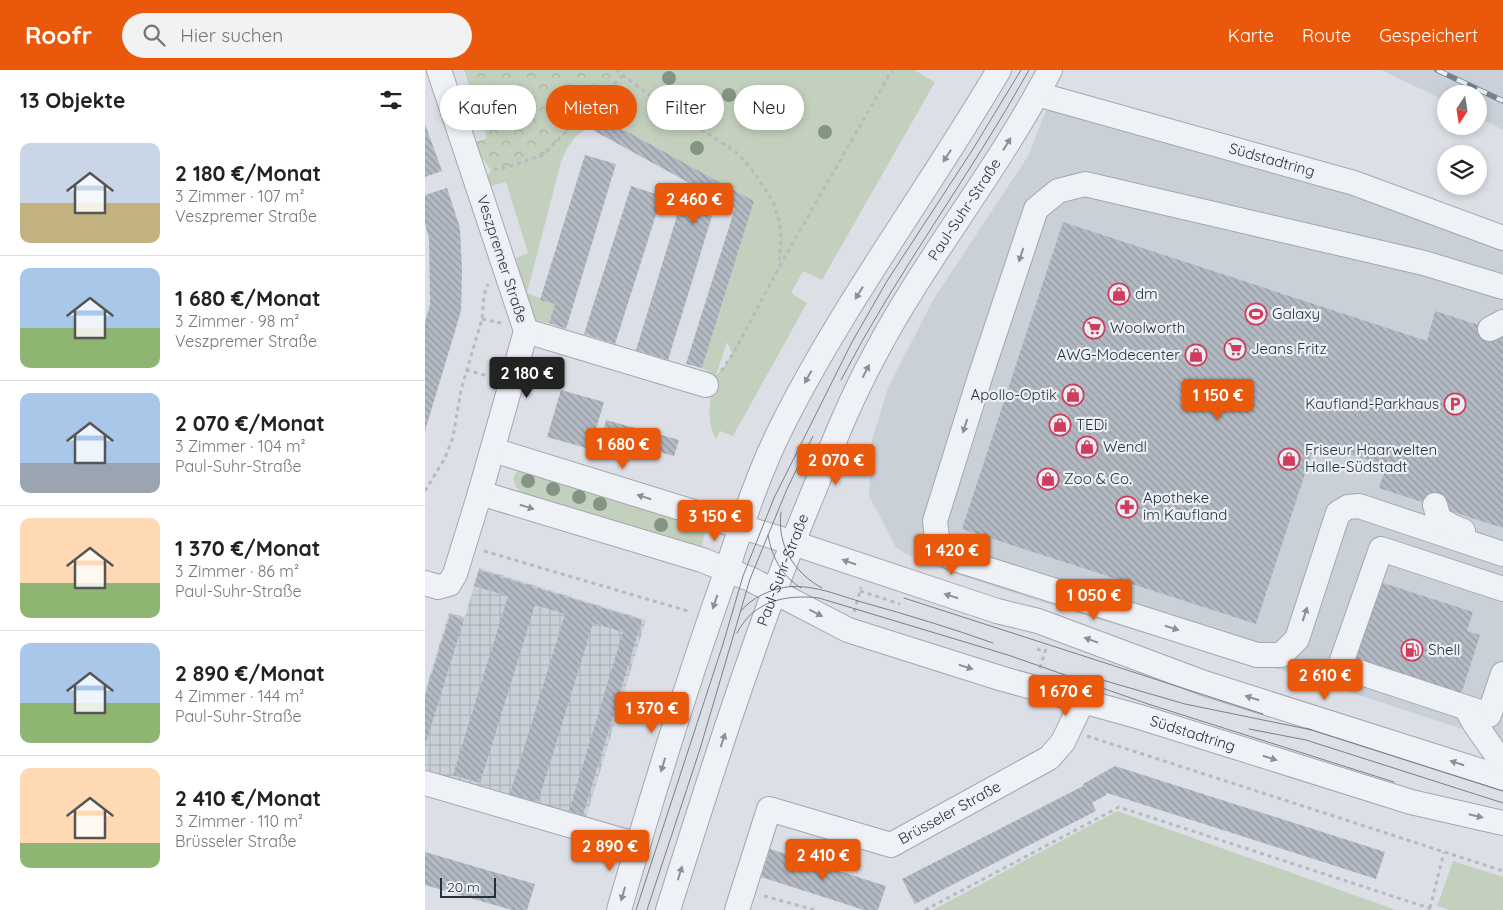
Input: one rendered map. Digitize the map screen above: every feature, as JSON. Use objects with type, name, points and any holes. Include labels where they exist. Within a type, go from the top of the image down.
[{"type":"street","name":"Veszpremer Straße","points":[[425,583],[438,587],[449,584],[455,574],[493,450],[511,383],[518,328],[474,174],[439,70]]},
{"type":"street","points":[[619,910],[704,635],[759,475],[782,425],[810,372],[889,244],[964,129],[999,70]]},
{"type":"street","name":"Paul-Suhr-Straße","points":[[668,910],[773,590],[844,415],[874,355],[915,286],[979,189],[1050,70]]},
{"type":"street","name":"Südstadtring","points":[[1037,94],[1354,183],[1503,238]]},
{"type":"street","points":[[1503,287],[1423,263],[1085,184],[1058,192],[1036,209],[980,377],[935,521],[938,545],[952,558],[1257,655],[1281,654],[1297,639],[1338,514],[1348,507],[1359,506],[1503,554]]},
{"type":"street","points":[[518,328],[706,385]]},
{"type":"street","points":[[493,450],[792,543],[863,580],[1038,621],[1204,683],[1503,778]]},
{"type":"street","points":[[480,493],[727,569]]},
{"type":"street","points":[[1435,506],[1439,519],[1453,527],[1503,543]]},
{"type":"street","points":[[1503,589],[1381,549],[1340,666],[1489,715],[1503,674]]},
{"type":"street","name":"Südstadtring","points":[[727,569],[773,590],[848,630],[1003,679],[1140,717],[1411,802],[1503,823]]},
{"type":"street","name":"Brüsseler Straße","points":[[741,900],[769,809],[891,845],[1049,758],[1063,742],[1082,702]]},
{"type":"street","points":[[1467,708],[1475,724],[1503,764]]},
{"type":"street","points":[[425,783],[638,845]]},
{"type":"path","points":[[616,70],[659,102],[737,152],[751,168],[773,201],[780,224],[781,240],[778,268]]},
{"type":"path","points":[[706,385],[723,369],[733,354],[778,268],[892,70]]},
{"type":"path","points":[[474,174],[511,166],[543,155],[623,75]]},
{"type":"path","points":[[425,491],[445,458],[453,437],[466,370],[473,353],[482,319],[484,295],[493,278]]},
{"type":"path","points":[[482,319],[518,328]]},
{"type":"path","points":[[466,370],[511,383]]},
{"type":"path","points":[[464,545],[691,612]]},
{"type":"path","points":[[848,630],[863,580],[900,604]]},
{"type":"path","points":[[1037,649],[1045,652]]},
{"type":"path","points":[[925,910],[1119,807],[1435,910]]},
{"type":"path","points":[[1430,908],[1444,852]]},
{"type":"path","points":[[741,900],[815,910]]},
{"type":"shaded area","points":[[1381,70],[1503,70],[1503,130],[1487,122],[1487,85],[1437,85],[1437,97]]},
{"type":"shaded area","points":[[1051,98],[1503,238],[1503,741],[1295,674],[1150,635],[1045,603],[950,572],[908,555],[896,547],[869,496],[872,440],[888,388],[933,300],[1028,156]]},
{"type":"shaded area","points":[[479,568],[646,620],[585,821],[425,774],[425,691],[449,613],[465,617]]},
{"type":"green space","points":[[464,70],[616,70],[623,75],[613,85],[546,85],[546,130],[568,130],[543,155],[511,166],[491,170],[479,154],[476,142],[487,138],[484,130],[536,130],[536,85],[469,85]]},
{"type":"green space","points":[[616,70],[917,70],[935,82],[822,280],[803,271],[791,293],[807,303],[733,436],[720,431],[716,439],[710,416],[710,400],[715,376],[702,368],[754,201],[624,130],[637,130],[637,85],[611,85],[623,75]],"holes":[[[727,342],[732,354],[723,369],[716,375]]]},
{"type":"green space","points":[[555,130],[586,130],[576,136],[567,148],[561,162],[527,293],[555,304],[549,323],[537,321],[529,307],[524,291],[516,258],[528,253],[506,182],[491,186],[487,176],[491,170],[511,166]]},
{"type":"green space","points":[[528,469],[708,524],[700,551],[526,496],[516,487],[513,478],[517,471]]},
{"type":"green space","points":[[1117,811],[1396,910],[933,910]]},
{"type":"green space","points":[[1453,861],[1503,877],[1503,910],[1449,910],[1437,906]]},
{"type":"building","points":[[425,124],[442,171],[425,177]]},
{"type":"building","points":[[593,130],[624,130],[754,201],[702,368],[686,364],[735,208]]},
{"type":"building","points":[[585,155],[616,164],[566,329],[549,323],[555,304],[540,300]]},
{"type":"building","points":[[631,186],[662,196],[615,344],[584,334]]},
{"type":"building","points":[[447,188],[460,228],[461,311],[425,431],[425,322],[430,305],[429,238],[425,224],[425,195]]},
{"type":"building","points":[[680,206],[712,216],[668,360],[636,350]]},
{"type":"building","points":[[1063,222],[1427,341],[1435,311],[1503,333],[1503,528],[1379,488],[1386,466],[1315,443],[1256,624],[962,529]]},
{"type":"building","points":[[561,390],[604,402],[590,449],[547,437]]},
{"type":"building","points":[[606,420],[679,440],[674,456],[602,436]]},
{"type":"building","points":[[479,570],[642,620],[583,815],[569,811],[623,632],[593,623],[538,802],[510,794],[565,614],[535,605],[480,783],[453,775],[508,596],[474,586]]},
{"type":"building","name":"Shell","points":[[1380,582],[1473,612],[1467,631],[1480,635],[1459,701],[1345,664]]},
{"type":"building","points":[[450,615],[464,619],[425,746],[425,696]]},
{"type":"building","points":[[1115,766],[1385,852],[1376,879],[1107,793],[1092,803],[1096,811],[915,904],[902,879],[1083,786],[1083,784]]},
{"type":"building","points":[[770,849],[886,886],[878,910],[864,910],[761,877]]},
{"type":"building","points":[[425,852],[535,884],[527,910],[512,910],[425,885]]},
{"type":"tram line","points":[[636,910],[723,644],[743,576],[774,498],[852,342],[887,281],[973,149],[1021,70]]},
{"type":"tram line","points":[[841,380],[886,301],[983,148],[1029,70]]},
{"type":"tram line","points":[[647,910],[700,749],[750,579],[787,489],[813,436]]},
{"type":"tram line","points":[[781,512],[782,536],[789,556],[803,574],[822,588]]},
{"type":"tram line","points":[[768,535],[772,551],[779,565],[788,577],[801,588]]},
{"type":"tram line","points":[[741,611],[750,602],[768,592],[787,587],[807,587],[827,591],[993,643]]},
{"type":"tram line","points":[[737,633],[752,613],[772,602],[795,597],[819,598],[1008,655],[1148,704],[1394,782]]},
{"type":"tram line","points":[[904,598],[1263,714]]},
{"type":"tram line","points":[[1092,677],[1185,704],[1312,730]]},
{"type":"tram line","points":[[1306,728],[1503,791]]},
{"type":"tram line","points":[[1249,729],[1306,740],[1503,803]]},
{"type":"railway","points":[[1437,70],[1503,101]]},
{"type":"place","name":"dm","points":[[1119,294]]},
{"type":"place","name":"Galaxy","points":[[1256,314]]},
{"type":"place","name":"Woolworth","points":[[1094,328]]},
{"type":"place","name":"Jeans Fritz","points":[[1235,349]]},
{"type":"place","name":"AWG-Modecenter","points":[[1196,355]]},
{"type":"place","name":"Apollo-Optik","points":[[1073,395]]},
{"type":"place","name":"Kaufland-Parkhaus","points":[[1455,404]]},
{"type":"place","name":"TEDi","points":[[1060,425]]},
{"type":"place","name":"Wendl","points":[[1087,447]]},
{"type":"place","name":"Friseur Haarwelten Halle-Südstadt","points":[[1289,459]]},
{"type":"place","name":"Zoo & Co.","points":[[1048,479]]},
{"type":"place","name":"Apotheke im Kaufland","points":[[1127,507]]},
{"type":"place","name":"Shell","points":[[1412,650]]}]
